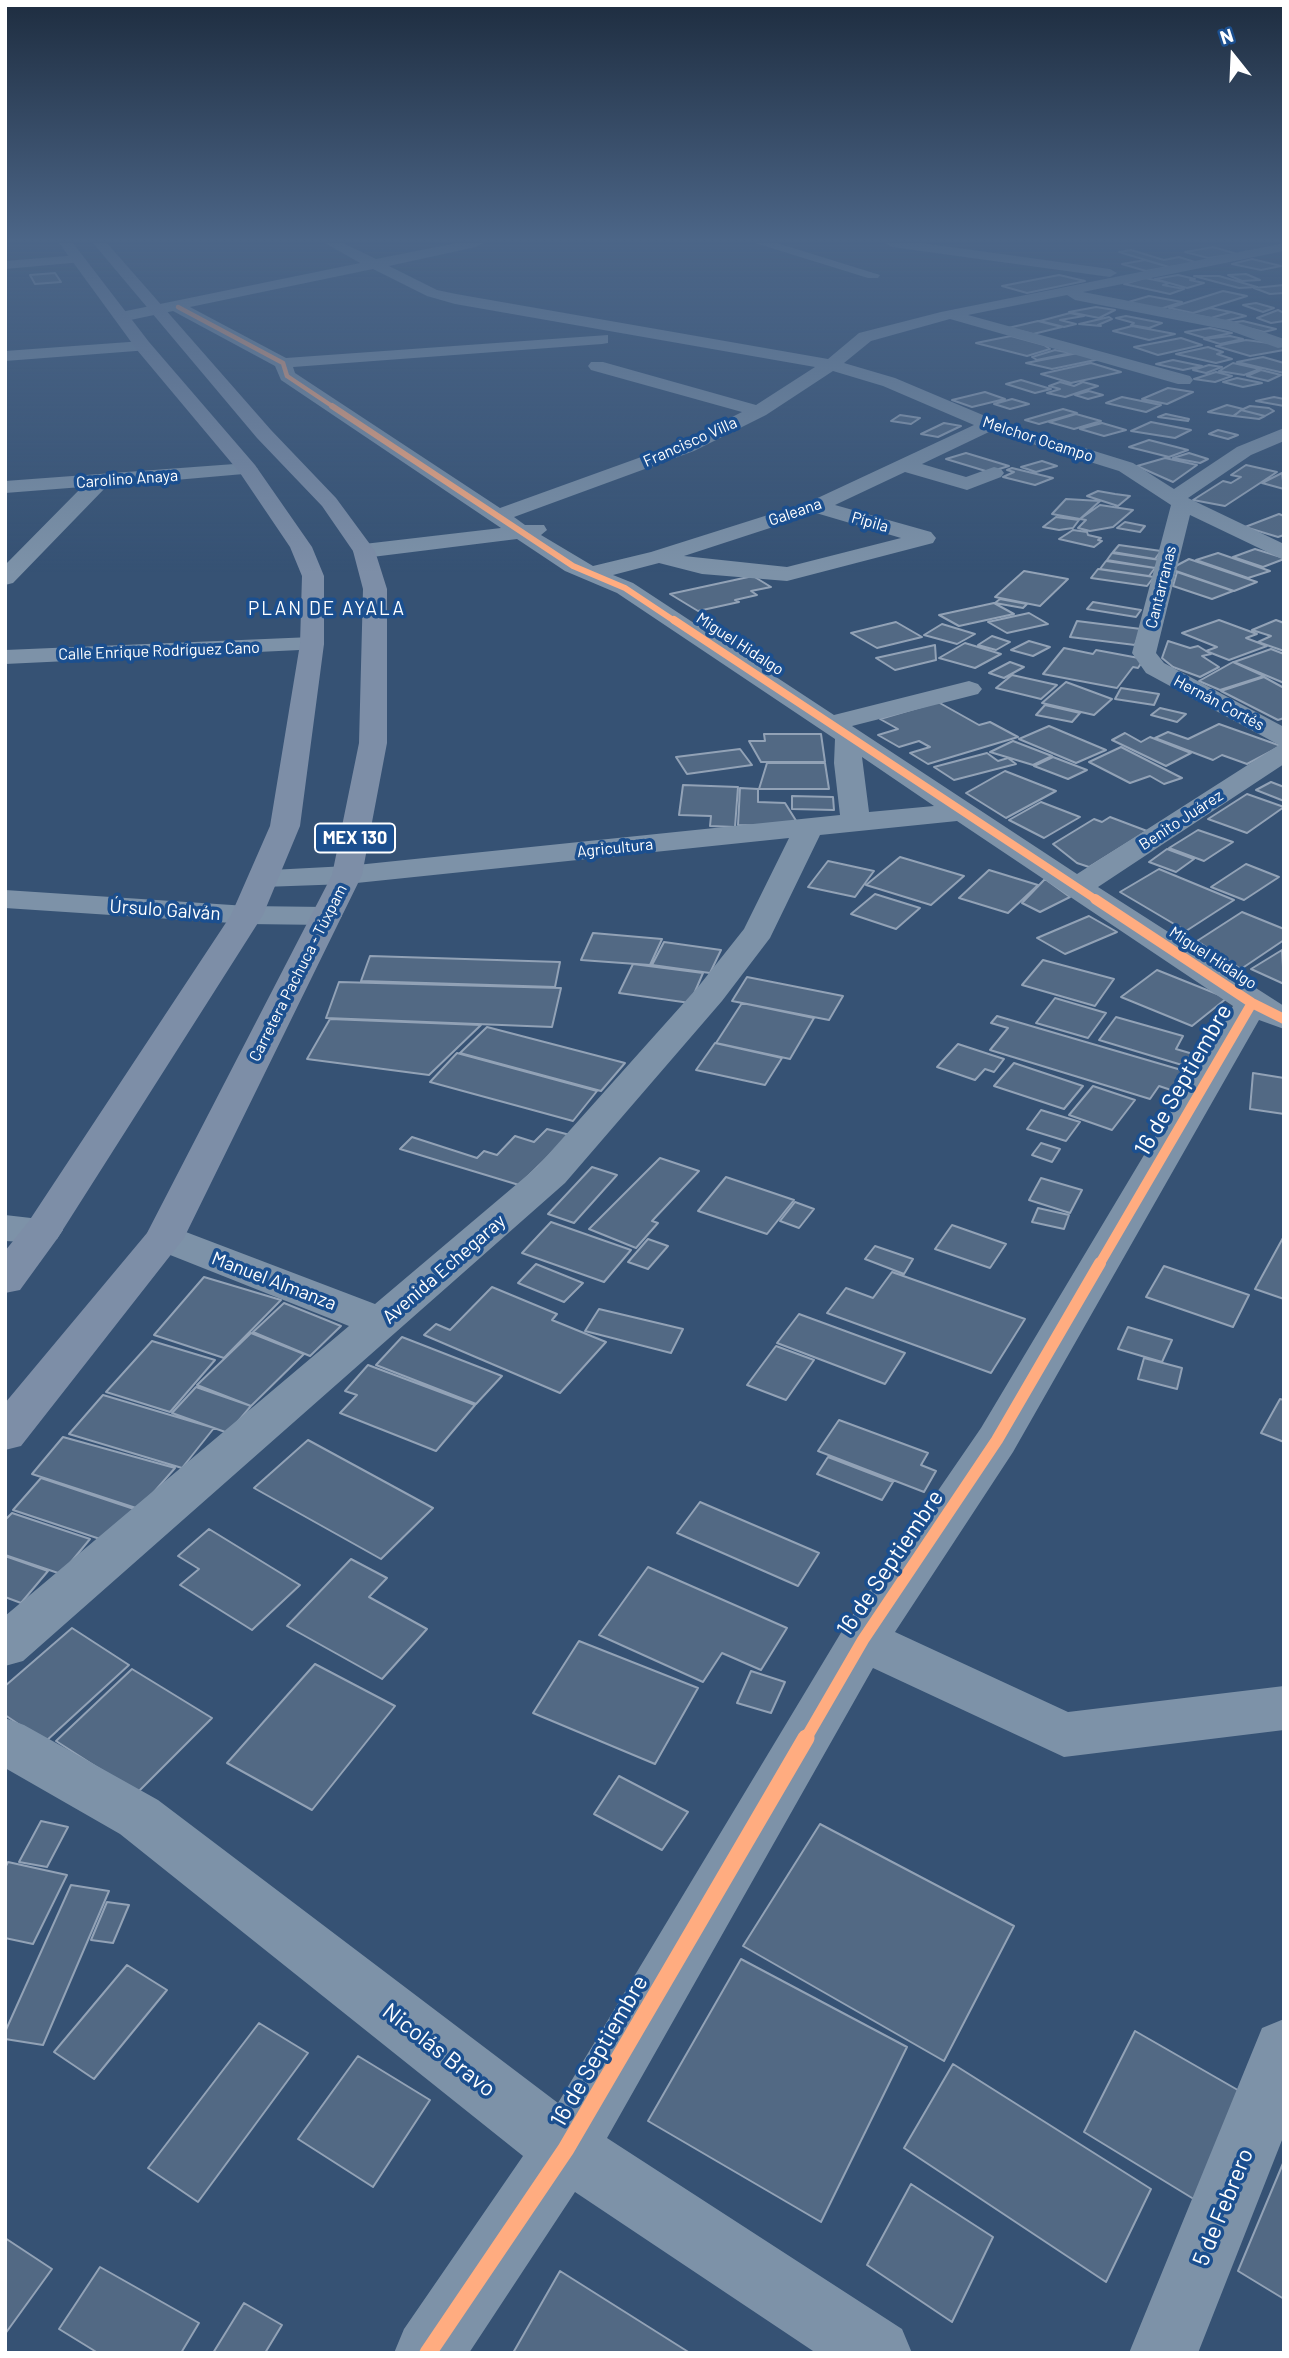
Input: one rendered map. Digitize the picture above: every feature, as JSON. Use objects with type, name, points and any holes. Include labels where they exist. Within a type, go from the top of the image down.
[{"type":"main road","points":[[5,1280],[24,1229],[247,915],[285,826],[312,644],[313,576],[301,547],[248,469],[149,353]]},
{"type":"main road","name":"Carretera Pachuca - Túxpam","points":[[5,1434],[164,1238],[347,875],[373,743],[375,589],[364,551],[329,502],[264,434],[202,353]]},
{"type":"street","points":[[5,356],[46,353]]},
{"type":"street","name":"Miguel Hidalgo","points":[[257,353],[304,373],[479,480]]},
{"type":"street","points":[[285,367],[447,353]]},
{"type":"street","name":"Melchor Ocampo","points":[[764,353],[831,365],[889,382],[990,425],[1126,467],[1179,500],[1281,548]]},
{"type":"street","name":"Francisco Villa","points":[[500,515],[687,447],[759,411],[846,353]]},
{"type":"street","points":[[1085,353],[1184,380]]},
{"type":"street","points":[[597,366],[759,411]]},
{"type":"street","name":"Miguel Hidalgo","points":[[285,367],[287,376],[524,532],[620,578],[841,729],[1268,1011]]},
{"type":"street","points":[[356,421],[380,418]]},
{"type":"street","name":"Galeana","points":[[620,578],[658,557],[816,506],[990,425]]},
{"type":"street","points":[[1179,500],[1244,452],[1284,434]]},
{"type":"street","points":[[1244,452],[1270,458]]},
{"type":"street","points":[[906,466],[967,484],[995,472]]},
{"type":"street","name":"Carolino Anaya","points":[[5,487],[248,469]]},
{"type":"street","points":[[5,578],[100,481]]},
{"type":"street","points":[[364,551],[553,527],[501,493]]},
{"type":"street","name":"Cantarranas","points":[[1155,668],[1144,653],[1179,500]]},
{"type":"street","name":"Pípila","points":[[658,557],[702,567],[786,574],[925,538],[816,506]]},
{"type":"street","name":"Calle Enrique Rodríguez Cano","points":[[5,657],[312,644]]},
{"type":"street","name":"Hernán Cortés","points":[[1155,668],[1284,738]]},
{"type":"street","points":[[856,823],[841,729],[970,689]]},
{"type":"street","name":"Benito Juárez","points":[[1078,887],[1284,752]]},
{"type":"street","name":"Agricultura","points":[[263,878],[347,875],[966,811]]},
{"type":"street","name":"Avenida Echegaray","points":[[5,1646],[383,1324],[551,1175],[710,994],[759,931],[809,828]]},
{"type":"street","name":"Úrsulo Galván","points":[[5,899],[247,915],[326,916]]},
{"type":"street","name":"16 de Septiembre","points":[[428,2353],[566,2149],[863,1640],[998,1440],[1268,1011]]},
{"type":"street","name":"Manuel Almanza","points":[[164,1238],[383,1324]]},
{"type":"street","points":[[863,1640],[1064,1735],[1284,1708]]},
{"type":"street","name":"Nicolás Bravo","points":[[5,1741],[139,1817],[566,2149],[878,2353]]},
{"type":"street","name":"5 de Febrero","points":[[1163,2353],[1283,2055]]},
{"type":"building","points":[[1015,353],[1037,353],[1027,356]]},
{"type":"building","points":[[1045,353],[1071,353],[1037,360],[1032,357]]},
{"type":"building","points":[[1078,353],[1100,359],[1052,369],[1026,363]]},
{"type":"building","points":[[1220,353],[1217,354],[1232,359],[1216,363],[1176,354]]},
{"type":"building","points":[[1240,353],[1267,353],[1250,356]]},
{"type":"building","points":[[1263,357],[1284,363],[1284,373],[1237,362]]},
{"type":"building","points":[[1173,360],[1202,366],[1183,370],[1156,364]]},
{"type":"building","points":[[1091,363],[1121,372],[1071,383],[1041,374]]},
{"type":"building","points":[[1233,363],[1260,369],[1244,375],[1219,371]]},
{"type":"building","points":[[1209,365],[1222,367],[1206,373],[1193,370]]},
{"type":"building","points":[[1261,370],[1281,375],[1268,381],[1247,376]]},
{"type":"building","points":[[1216,372],[1232,376],[1215,382],[1194,379]]},
{"type":"building","points":[[1237,378],[1262,383],[1243,387],[1223,382]]},
{"type":"building","points":[[1021,380],[1051,389],[1035,393],[1006,384]]},
{"type":"building","points":[[1060,382],[1074,386],[1083,382],[1098,386],[1065,397],[1047,393],[1060,389],[1049,386]]},
{"type":"building","points":[[1168,388],[1193,392],[1167,404],[1142,399]]},
{"type":"building","points":[[1089,391],[1103,395],[1088,399],[1075,395]]},
{"type":"building","points":[[985,392],[1005,399],[972,407],[952,400]]},
{"type":"building","points":[[1122,397],[1161,405],[1146,412],[1106,403]]},
{"type":"building","points":[[1274,397],[1284,399],[1284,406],[1256,401]]},
{"type":"building","points":[[1012,399],[1029,404],[1010,409],[994,404]]},
{"type":"building","points":[[1227,405],[1243,409],[1233,416],[1208,412]]},
{"type":"building","points":[[1250,406],[1274,411],[1265,416],[1241,410]]},
{"type":"building","points":[[1063,409],[1077,413],[1039,424],[1025,420]]},
{"type":"building","points":[[1241,410],[1265,416],[1259,419],[1234,416]]},
{"type":"building","points":[[1076,414],[1101,421],[1074,429],[1049,422]]},
{"type":"building","points":[[1166,414],[1189,419],[1158,417]]},
{"type":"building","points":[[900,415],[920,418],[911,424],[891,421]]},
{"type":"building","points":[[1151,422],[1191,430],[1175,438],[1131,431]]},
{"type":"building","points":[[944,423],[961,426],[938,437],[921,434]]},
{"type":"building","points":[[1102,423],[1126,430],[1104,436],[1080,429]]},
{"type":"building","points":[[1218,430],[1238,435],[1228,439],[1209,434]]},
{"type":"building","points":[[1149,440],[1188,450],[1169,457],[1129,447]]},
{"type":"building","points":[[966,453],[1009,466],[989,472],[946,459]]},
{"type":"building","points":[[1189,453],[1208,459],[1200,463],[1173,458]]},
{"type":"building","points":[[1165,458],[1197,465],[1173,482],[1137,466]]},
{"type":"building","points":[[1042,461],[1057,466],[1036,472],[1021,467]]},
{"type":"building","points":[[1246,465],[1277,472],[1225,506],[1193,500],[1223,481],[1231,483],[1241,477],[1231,475]]},
{"type":"building","points":[[1012,468],[1053,478],[1035,485],[1003,477],[1014,472],[1007,470]]},
{"type":"building","points":[[1282,473],[1284,489],[1262,483]]},
{"type":"building","points":[[1098,491],[1130,496],[1118,506],[1087,496]]},
{"type":"building","points":[[1066,499],[1100,501],[1080,519],[1052,514]]},
{"type":"building","points":[[1100,505],[1133,510],[1113,527],[1090,531],[1078,528],[1086,520],[1080,519]]},
{"type":"building","points":[[1279,514],[1284,516],[1284,535],[1278,537],[1245,527]]},
{"type":"building","points":[[1056,517],[1079,520],[1073,528],[1059,530],[1043,527]]},
{"type":"building","points":[[1125,522],[1145,526],[1140,532],[1117,528]]},
{"type":"building","points":[[1073,530],[1087,532],[1102,541],[1094,547],[1059,539]]},
{"type":"building","points":[[1119,545],[1161,551],[1155,559],[1113,552]]},
{"type":"building","points":[[1255,549],[1284,559],[1263,567],[1233,557]]},
{"type":"building","points":[[1112,553],[1160,560],[1155,568],[1107,560]]},
{"type":"building","points":[[1218,553],[1270,571],[1248,578],[1196,560]]},
{"type":"building","points":[[1189,559],[1257,582],[1234,591],[1170,569]]},
{"type":"building","points":[[1106,561],[1155,568],[1149,576],[1100,569]]},
{"type":"building","points":[[1098,569],[1154,577],[1147,586],[1091,578]]},
{"type":"building","points":[[1024,571],[1068,579],[1040,606],[995,597]]},
{"type":"building","points":[[1177,572],[1233,591],[1212,599],[1173,586]]},
{"type":"building","points":[[753,576],[771,587],[751,591],[757,595],[735,600],[739,602],[698,611],[670,594]]},
{"type":"building","points":[[1000,599],[1027,604],[1023,608],[995,603]]},
{"type":"building","points":[[1093,602],[1141,610],[1136,617],[1087,609]]},
{"type":"building","points":[[994,603],[1014,614],[959,626],[939,615]]},
{"type":"building","points":[[1029,613],[1048,624],[1007,633],[988,622]]},
{"type":"building","points":[[1219,620],[1257,634],[1246,638],[1267,646],[1229,660],[1206,651],[1217,647],[1182,633]]},
{"type":"building","points":[[1276,620],[1284,623],[1284,651],[1258,642],[1271,636],[1252,630]]},
{"type":"building","points":[[1077,621],[1141,629],[1135,645],[1070,637]]},
{"type":"building","points":[[896,622],[922,637],[877,648],[851,633]]},
{"type":"building","points":[[942,624],[975,634],[957,644],[924,635]]},
{"type":"building","points":[[992,636],[1010,642],[996,650],[978,645]]},
{"type":"building","points":[[1029,641],[1050,647],[1033,656],[1011,650]]},
{"type":"building","points":[[1168,641],[1190,648],[1198,646],[1211,654],[1202,656],[1219,667],[1200,677],[1173,667],[1162,658]]},
{"type":"building","points":[[965,643],[1001,654],[975,668],[939,658]]},
{"type":"building","points":[[935,645],[936,660],[895,670],[876,658]]},
{"type":"building","points":[[1064,648],[1093,654],[1096,650],[1144,659],[1138,668],[1133,667],[1117,688],[1043,674]]},
{"type":"building","points":[[1271,649],[1284,654],[1284,683],[1234,662]]},
{"type":"building","points":[[1010,662],[1024,667],[1004,678],[989,673]]},
{"type":"building","points":[[1233,662],[1264,676],[1220,690],[1199,681]]},
{"type":"building","points":[[1012,675],[1057,685],[1041,699],[996,688]]},
{"type":"building","points":[[1264,677],[1284,688],[1284,718],[1278,720],[1221,691]]},
{"type":"building","points":[[1066,682],[1112,699],[1094,715],[1042,703]]},
{"type":"building","points":[[1121,688],[1159,694],[1154,705],[1115,699]]},
{"type":"building","points":[[938,702],[979,725],[990,722],[1018,737],[928,764],[910,753],[930,747],[919,741],[899,747],[878,735],[898,729],[880,719]]},
{"type":"building","points":[[1045,705],[1080,713],[1072,722],[1036,715]]},
{"type":"building","points":[[1160,708],[1186,714],[1177,722],[1151,715]]},
{"type":"building","points":[[1219,724],[1281,746],[1247,764],[1222,755],[1213,760],[1155,738],[1168,732],[1188,739]]},
{"type":"building","points":[[1049,726],[1106,750],[1076,763],[1019,739]]},
{"type":"building","points":[[1125,733],[1141,742],[1150,737],[1191,753],[1166,766],[1112,740]]},
{"type":"building","points":[[764,734],[821,734],[825,762],[761,762],[749,741],[765,741]]},
{"type":"building","points":[[1013,741],[1052,756],[1033,765],[990,752]]},
{"type":"building","points":[[1121,747],[1182,778],[1164,784],[1150,776],[1130,783],[1089,762]]},
{"type":"building","points":[[740,749],[752,765],[687,774],[676,757]]},
{"type":"building","points":[[987,753],[998,761],[1008,758],[1016,764],[954,780],[934,767]]},
{"type":"building","points":[[1053,757],[1087,770],[1068,779],[1034,766]]},
{"type":"building","points":[[767,763],[825,763],[829,789],[759,789]]},
{"type":"building","points":[[1005,771],[1056,791],[1006,818],[966,793]]},
{"type":"building","points":[[1271,782],[1284,787],[1284,801],[1256,790]]},
{"type":"building","points":[[683,785],[738,787],[735,827],[710,826],[711,816],[679,815]]},
{"type":"building","points":[[740,788],[758,789],[758,802],[785,803],[800,827],[738,825]]},
{"type":"building","points":[[1247,794],[1284,807],[1247,833],[1208,819]]},
{"type":"building","points":[[792,796],[833,797],[834,810],[792,809]]},
{"type":"building","points":[[1041,802],[1080,817],[1044,838],[1009,820]]},
{"type":"building","points":[[1110,817],[1147,831],[1089,867],[1077,863],[1053,844],[1094,819],[1102,822]]},
{"type":"building","points":[[1198,830],[1233,842],[1204,861],[1169,848]]},
{"type":"building","points":[[1167,849],[1194,859],[1176,872],[1149,862]]},
{"type":"building","points":[[900,857],[964,876],[931,905],[866,885]]},
{"type":"building","points":[[828,861],[874,871],[855,897],[808,887]]},
{"type":"building","points":[[1246,864],[1279,877],[1244,900],[1211,887]]},
{"type":"building","points":[[1159,869],[1234,900],[1186,931],[1120,892]]},
{"type":"building","points":[[989,870],[1038,885],[1008,913],[959,898]]},
{"type":"building","points":[[1045,879],[1070,897],[1040,912],[1022,903]]},
{"type":"building","points":[[875,894],[920,908],[896,929],[851,914]]},
{"type":"building","points":[[1242,912],[1284,929],[1284,940],[1241,969],[1197,941]]},
{"type":"building","points":[[1089,916],[1117,932],[1065,954],[1037,938]]},
{"type":"building","points":[[593,933],[662,939],[650,965],[581,960]]},
{"type":"building","points":[[664,942],[721,950],[710,973],[652,965]]},
{"type":"building","points":[[1282,950],[1284,984],[1251,969]]},
{"type":"building","points":[[370,956],[560,962],[555,987],[361,981]]},
{"type":"building","points":[[1043,960],[1114,979],[1095,1006],[1022,985]]},
{"type":"building","points":[[633,964],[703,973],[690,1003],[619,993]]},
{"type":"building","points":[[1157,970],[1227,998],[1192,1026],[1121,997]]},
{"type":"building","points":[[747,977],[843,996],[829,1020],[732,1001]]},
{"type":"building","points":[[339,982],[561,988],[552,1027],[326,1018]]},
{"type":"building","points":[[1055,998],[1106,1013],[1088,1038],[1036,1023]]},
{"type":"building","points":[[742,1003],[814,1018],[790,1059],[716,1043]]},
{"type":"building","points":[[997,1016],[1195,1074],[1183,1094],[1159,1086],[1150,1099],[990,1050],[1008,1028],[991,1023]]},
{"type":"building","points":[[1116,1017],[1183,1036],[1176,1049],[1200,1056],[1192,1068],[1099,1040]]},
{"type":"building","points":[[330,1019],[481,1025],[429,1075],[307,1059]]},
{"type":"building","points":[[487,1027],[625,1063],[601,1091],[460,1053]]},
{"type":"building","points":[[715,1043],[782,1058],[765,1085],[696,1070]]},
{"type":"building","points":[[958,1044],[1004,1059],[994,1072],[985,1069],[975,1080],[937,1067]]},
{"type":"building","points":[[457,1053],[597,1091],[573,1121],[430,1082]]},
{"type":"building","points":[[1014,1063],[1083,1086],[1064,1109],[994,1086]]},
{"type":"building","points":[[1253,1073],[1284,1078],[1284,1114],[1250,1109]]},
{"type":"building","points":[[1093,1086],[1135,1100],[1112,1130],[1069,1115]]},
{"type":"building","points":[[1041,1110],[1080,1122],[1066,1141],[1027,1129]]},
{"type":"building","points":[[547,1129],[570,1135],[519,1185],[400,1149],[412,1137],[477,1158],[484,1151],[497,1155],[515,1136],[534,1142]]},
{"type":"building","points":[[1041,1143],[1060,1149],[1052,1162],[1032,1155]]},
{"type":"building","points":[[660,1158],[699,1171],[652,1221],[658,1223],[636,1248],[589,1229]]},
{"type":"building","points":[[592,1167],[617,1175],[574,1223],[548,1214]]},
{"type":"building","points":[[726,1177],[794,1200],[767,1234],[698,1211]]},
{"type":"building","points":[[1041,1178],[1082,1190],[1070,1213],[1029,1200]]},
{"type":"building","points":[[795,1202],[814,1209],[799,1228],[780,1221]]},
{"type":"building","points":[[1038,1208],[1069,1215],[1064,1229],[1032,1222]]},
{"type":"building","points":[[551,1222],[631,1250],[604,1282],[522,1253]]},
{"type":"building","points":[[952,1225],[1006,1244],[990,1268],[935,1249]]},
{"type":"building","points":[[1284,1236],[1284,1299],[1255,1289]]},
{"type":"building","points":[[648,1239],[668,1246],[648,1269],[628,1262]]},
{"type":"building","points":[[875,1246],[913,1259],[904,1274],[865,1259]]},
{"type":"building","points":[[536,1264],[583,1283],[564,1302],[518,1283]]},
{"type":"building","points":[[1164,1266],[1249,1295],[1233,1327],[1146,1297]]},
{"type":"building","points":[[892,1272],[1025,1319],[991,1373],[827,1313],[846,1288],[873,1298]]},
{"type":"building","points":[[204,1277],[281,1300],[224,1358],[154,1335]]},
{"type":"building","points":[[492,1287],[557,1314],[552,1320],[606,1342],[560,1393],[424,1335],[436,1324],[450,1330]]},
{"type":"building","points":[[284,1303],[341,1326],[310,1356],[253,1332]]},
{"type":"building","points":[[599,1309],[683,1329],[671,1353],[585,1331]]},
{"type":"building","points":[[799,1314],[905,1353],[885,1384],[777,1343]]},
{"type":"building","points":[[1128,1327],[1172,1340],[1162,1362],[1118,1349]]},
{"type":"building","points":[[251,1333],[304,1354],[251,1406],[197,1385]]},
{"type":"building","points":[[402,1337],[502,1376],[476,1404],[376,1365]]},
{"type":"building","points":[[152,1341],[215,1360],[170,1412],[106,1392]]},
{"type":"building","points":[[776,1346],[814,1360],[786,1400],[747,1385]]},
{"type":"building","points":[[1144,1358],[1182,1368],[1177,1389],[1138,1379]]},
{"type":"building","points":[[368,1365],[475,1405],[436,1451],[340,1413],[357,1395],[345,1391]]},
{"type":"building","points":[[196,1387],[251,1406],[228,1433],[172,1413]]},
{"type":"building","points":[[103,1395],[214,1428],[182,1468],[69,1434]]},
{"type":"building","points":[[1280,1399],[1284,1400],[1284,1442],[1261,1433]]},
{"type":"building","points":[[839,1420],[928,1453],[921,1465],[936,1471],[924,1492],[818,1451]]},
{"type":"building","points":[[63,1437],[175,1468],[139,1509],[32,1474]]},
{"type":"building","points":[[308,1440],[433,1508],[381,1559],[254,1488]]},
{"type":"building","points":[[828,1457],[893,1482],[882,1500],[817,1474]]},
{"type":"building","points":[[41,1478],[134,1509],[106,1541],[13,1510]]},
{"type":"building","points":[[700,1502],[819,1553],[798,1586],[677,1533]]},
{"type":"building","points":[[12,1513],[90,1539],[61,1574],[5,1555],[5,1520]]},
{"type":"building","points":[[209,1529],[300,1585],[252,1630],[180,1585],[199,1569],[178,1556]]},
{"type":"building","points":[[5,1556],[48,1571],[21,1603],[5,1597]]},
{"type":"building","points":[[351,1559],[387,1578],[369,1597],[427,1629],[382,1679],[287,1626]]},
{"type":"building","points":[[648,1567],[787,1628],[761,1670],[722,1653],[703,1682],[599,1635]]},
{"type":"building","points":[[72,1628],[129,1665],[45,1742],[5,1715],[5,1686]]},
{"type":"building","points":[[579,1641],[698,1688],[655,1764],[533,1713]]},
{"type":"building","points":[[315,1664],[395,1706],[312,1810],[227,1763]]},
{"type":"building","points":[[132,1669],[212,1718],[137,1793],[56,1741]]},
{"type":"building","points":[[751,1671],[785,1682],[771,1713],[737,1703]]},
{"type":"building","points":[[619,1776],[688,1812],[662,1850],[594,1814]]},
{"type":"building","points":[[41,1821],[68,1827],[47,1867],[19,1862]]},
{"type":"building","points":[[820,1824],[1014,1926],[944,2061],[743,1946]]},
{"type":"building","points":[[8,1862],[67,1875],[33,1944],[5,1938],[5,1868]]},
{"type":"building","points":[[71,1885],[109,1891],[43,2045],[5,2039],[5,2032]]},
{"type":"building","points":[[107,1902],[129,1905],[113,1943],[91,1940]]},
{"type":"building","points":[[741,1959],[907,2047],[821,2222],[648,2121]]},
{"type":"building","points":[[127,1965],[167,1990],[94,2079],[54,2052]]},
{"type":"building","points":[[259,2023],[308,2053],[198,2202],[148,2168]]},
{"type":"building","points":[[1135,2031],[1243,2093],[1197,2201],[1084,2132]]},
{"type":"building","points":[[358,2056],[430,2100],[373,2187],[298,2139]]},
{"type":"building","points":[[953,2064],[1151,2189],[1106,2282],[904,2148]]},
{"type":"building","points":[[1284,2161],[1284,2299],[1238,2271]]},
{"type":"building","points":[[911,2184],[993,2237],[952,2322],[867,2265]]},
{"type":"building","points":[[5,2238],[52,2269],[5,2334]]},
{"type":"building","points":[[100,2267],[199,2323],[181,2353],[98,2353],[59,2329]]},
{"type":"building","points":[[560,2271],[690,2353],[513,2353]]},
{"type":"building","points":[[244,2303],[282,2325],[265,2353],[213,2353]]},
{"type":"cycle path","points":[[264,353],[283,363],[287,376],[573,566],[625,588],[1252,1003],[1284,1019]]},
{"type":"cycle path","points":[[428,2353],[566,2149],[863,1640],[997,1440],[1252,1003]]},
{"type":"district","name":"PLAN DE AYALA","points":[[327,609]]}]
